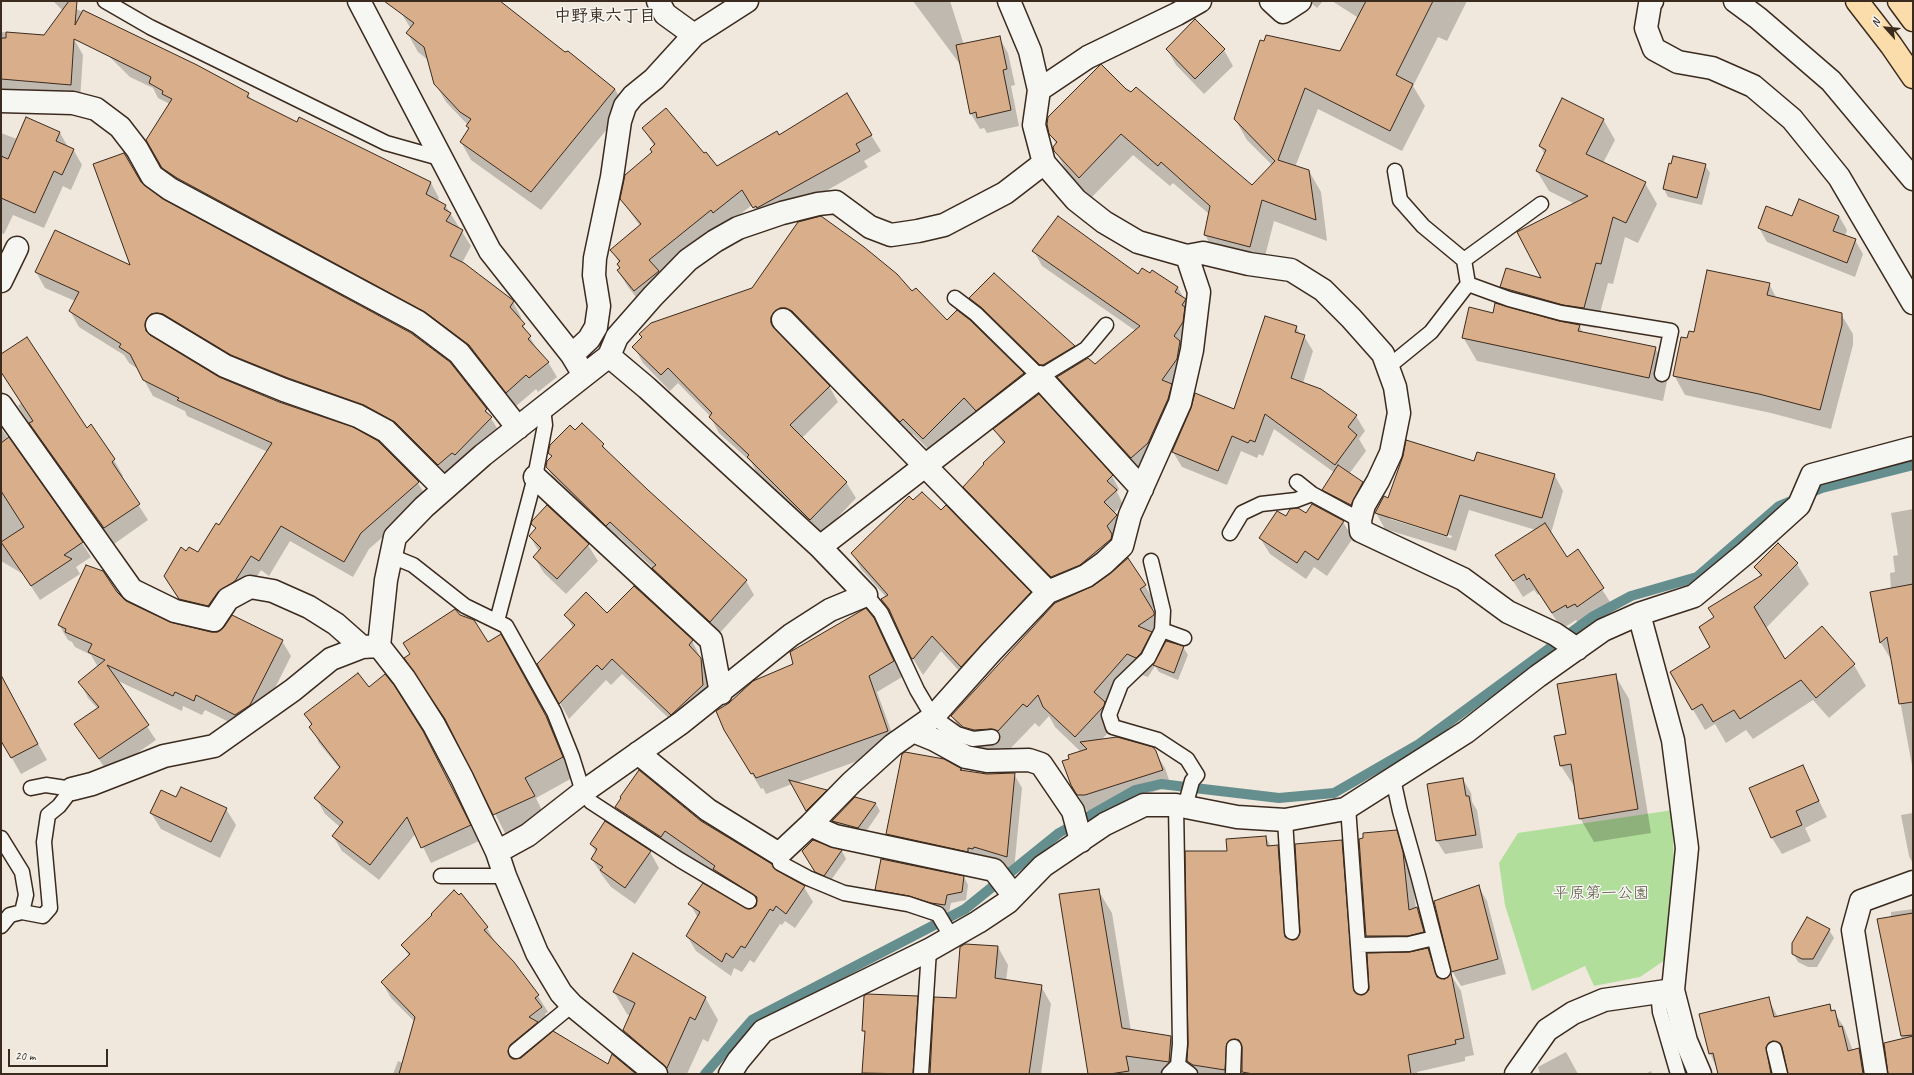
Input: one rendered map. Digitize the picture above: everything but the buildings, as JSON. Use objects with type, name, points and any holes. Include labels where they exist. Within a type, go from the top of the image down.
[{"type":"highway","points":[[1858,1],[1913,77]]},
{"type":"highway","points":[[1899,1],[1913,20]]},
{"type":"street","points":[[359,1],[490,251],[572,355],[584,375]]},
{"type":"street","points":[[658,1],[664,14],[694,35]]},
{"type":"street","points":[[572,355],[589,339],[596,327],[599,306],[594,275],[595,258],[610,184],[620,121],[625,106],[633,96],[654,80],[694,35],[747,1]]},
{"type":"street","points":[[1008,1],[1030,51],[1039,90],[1034,125],[1044,163],[1076,200],[1104,222],[1138,242],[1187,256],[1203,253],[1249,264],[1291,270],[1323,290],[1351,318],[1383,354],[1395,387],[1399,413],[1390,453],[1378,481],[1364,505],[1360,520],[1361,531],[1463,579],[1508,612],[1567,642]]},
{"type":"street","points":[[1039,90],[1088,57],[1177,14],[1200,1]]},
{"type":"street","points":[[1271,1],[1284,12],[1300,1]]},
{"type":"street","points":[[1652,1],[1650,4],[1646,28],[1654,49],[1678,62],[1712,68],[1753,86],[1792,119],[1840,177],[1913,303]]},
{"type":"street","points":[[1735,1],[1758,18],[1831,81],[1913,179]]},
{"type":"street","points":[[1,101],[73,103],[96,109],[120,127],[137,149],[152,176],[170,188],[418,322],[459,353],[518,428]]},
{"type":"street","points":[[370,646],[395,537],[444,489],[609,356],[617,336],[688,260],[738,228],[790,211],[818,204],[836,202],[870,226],[891,235],[944,225],[1005,193],[1044,163]]},
{"type":"street","points":[[1,278],[17,248]]},
{"type":"street","points":[[638,753],[708,810],[779,854],[851,783],[893,745],[933,717],[991,652],[1048,592],[1086,576],[1104,563],[1122,546],[1130,514],[1180,403],[1192,350],[1199,292],[1187,256]]},
{"type":"street","points":[[783,320],[1048,592]]},
{"type":"street","points":[[157,325],[225,366],[284,390],[358,416],[386,431],[444,489]]},
{"type":"street","points":[[497,852],[528,835],[583,792],[721,693],[791,635],[830,610],[866,595],[820,547],[647,388],[609,356]]},
{"type":"street","points":[[820,547],[1040,377],[1142,488]]},
{"type":"street","points":[[1,405],[132,590],[175,611],[214,620],[228,599],[250,587],[273,591],[309,607],[370,646],[404,678],[434,724],[462,778],[497,852],[504,876],[537,952],[561,993],[572,1005],[656,1074]]},
{"type":"street","points":[[730,1074],[738,1061],[763,1031],[929,950],[950,936],[978,922],[1005,883],[1043,866],[1080,837],[1144,805],[1183,803],[1237,817],[1285,820],[1348,807],[1466,732],[1538,676],[1567,642],[1603,630],[1639,614],[1694,596],[1747,552],[1799,505],[1812,475],[1913,448]]},
{"type":"street","points":[[535,477],[711,640],[721,693]]},
{"type":"street","points":[[1639,614],[1673,740],[1687,848],[1665,991],[1700,1074]]},
{"type":"street","points":[[72,789],[92,784],[164,756],[214,746],[293,690],[332,659],[370,646]]},
{"type":"street","points":[[913,731],[936,740],[966,757],[987,761],[1029,760],[1041,764],[1073,811],[1080,837]]},
{"type":"street","points":[[810,825],[835,836],[1005,883]]},
{"type":"street","points":[[1876,1074],[1853,930],[1861,901],[1913,882]]},
{"type":"street","points":[[1516,1074],[1547,1030],[1574,1013],[1604,1000],[1665,991]]},
{"type":"lane","points":[[105,1],[150,27],[386,143],[443,159]]},
{"type":"lane","points":[[1388,367],[1431,332],[1468,284],[1464,260],[1423,226],[1400,200],[1395,170]]},
{"type":"lane","points":[[1464,260],[1541,204]]},
{"type":"lane","points":[[1468,284],[1561,313],[1671,331],[1662,374]]},
{"type":"lane","points":[[955,298],[976,314],[1040,377],[1086,349],[1106,325]]},
{"type":"lane","points":[[497,621],[535,477],[545,425],[543,408]]},
{"type":"lane","points":[[1297,482],[1312,494],[1360,520]]},
{"type":"lane","points":[[1230,533],[1242,513],[1261,504],[1296,500],[1312,494]]},
{"type":"lane","points":[[391,556],[413,565],[465,606],[506,626],[554,712],[572,757],[583,792],[591,802],[680,860],[749,901]]},
{"type":"lane","points":[[1151,561],[1163,611],[1162,630],[1148,658],[1121,684],[1109,715],[1113,727],[1158,740],[1187,759],[1197,775],[1192,781],[1183,803],[1180,1044],[1174,1069],[1190,1074]]},
{"type":"lane","points":[[866,595],[881,613],[917,690],[933,717],[957,734],[973,739],[992,737]]},
{"type":"lane","points":[[1162,630],[1184,638]]},
{"type":"lane","points":[[1393,779],[1443,971]]},
{"type":"lane","points":[[1,926],[10,915],[22,912],[43,916],[50,908],[44,842],[48,815],[59,806],[72,789],[46,785],[31,788]]},
{"type":"lane","points":[[1348,807],[1361,987]]},
{"type":"lane","points":[[1285,820],[1292,932]]},
{"type":"lane","points":[[1,838],[22,872],[26,895],[22,912]]},
{"type":"lane","points":[[779,854],[780,862],[786,866],[844,893],[908,904],[938,914],[950,936]]},
{"type":"lane","points":[[441,876],[504,876]]},
{"type":"lane","points":[[1358,945],[1409,944],[1434,938]]},
{"type":"lane","points":[[921,1074],[929,950]]},
{"type":"lane","points":[[1665,991],[1660,1012],[1678,1074]]},
{"type":"lane","points":[[516,1051],[572,1005]]},
{"type":"lane","points":[[1233,1074],[1234,1047]]},
{"type":"lane","points":[[1774,1049],[1780,1074]]},
{"type":"green space","name":"平原第一公園","points":[[1673,810],[1674,914],[1671,956],[1640,977],[1594,986],[1585,966],[1532,991],[1505,905],[1499,863],[1518,833]]},
{"type":"waterway","points":[[705,1074],[752,1020],[965,909],[1059,833],[1135,790],[1161,784],[1279,798],[1334,793],[1419,744],[1592,617],[1631,596],[1697,577],[1779,506],[1822,488],[1913,465]]},
{"type":"district","name":"中野東六丁目","points":[[605,17]]}]
